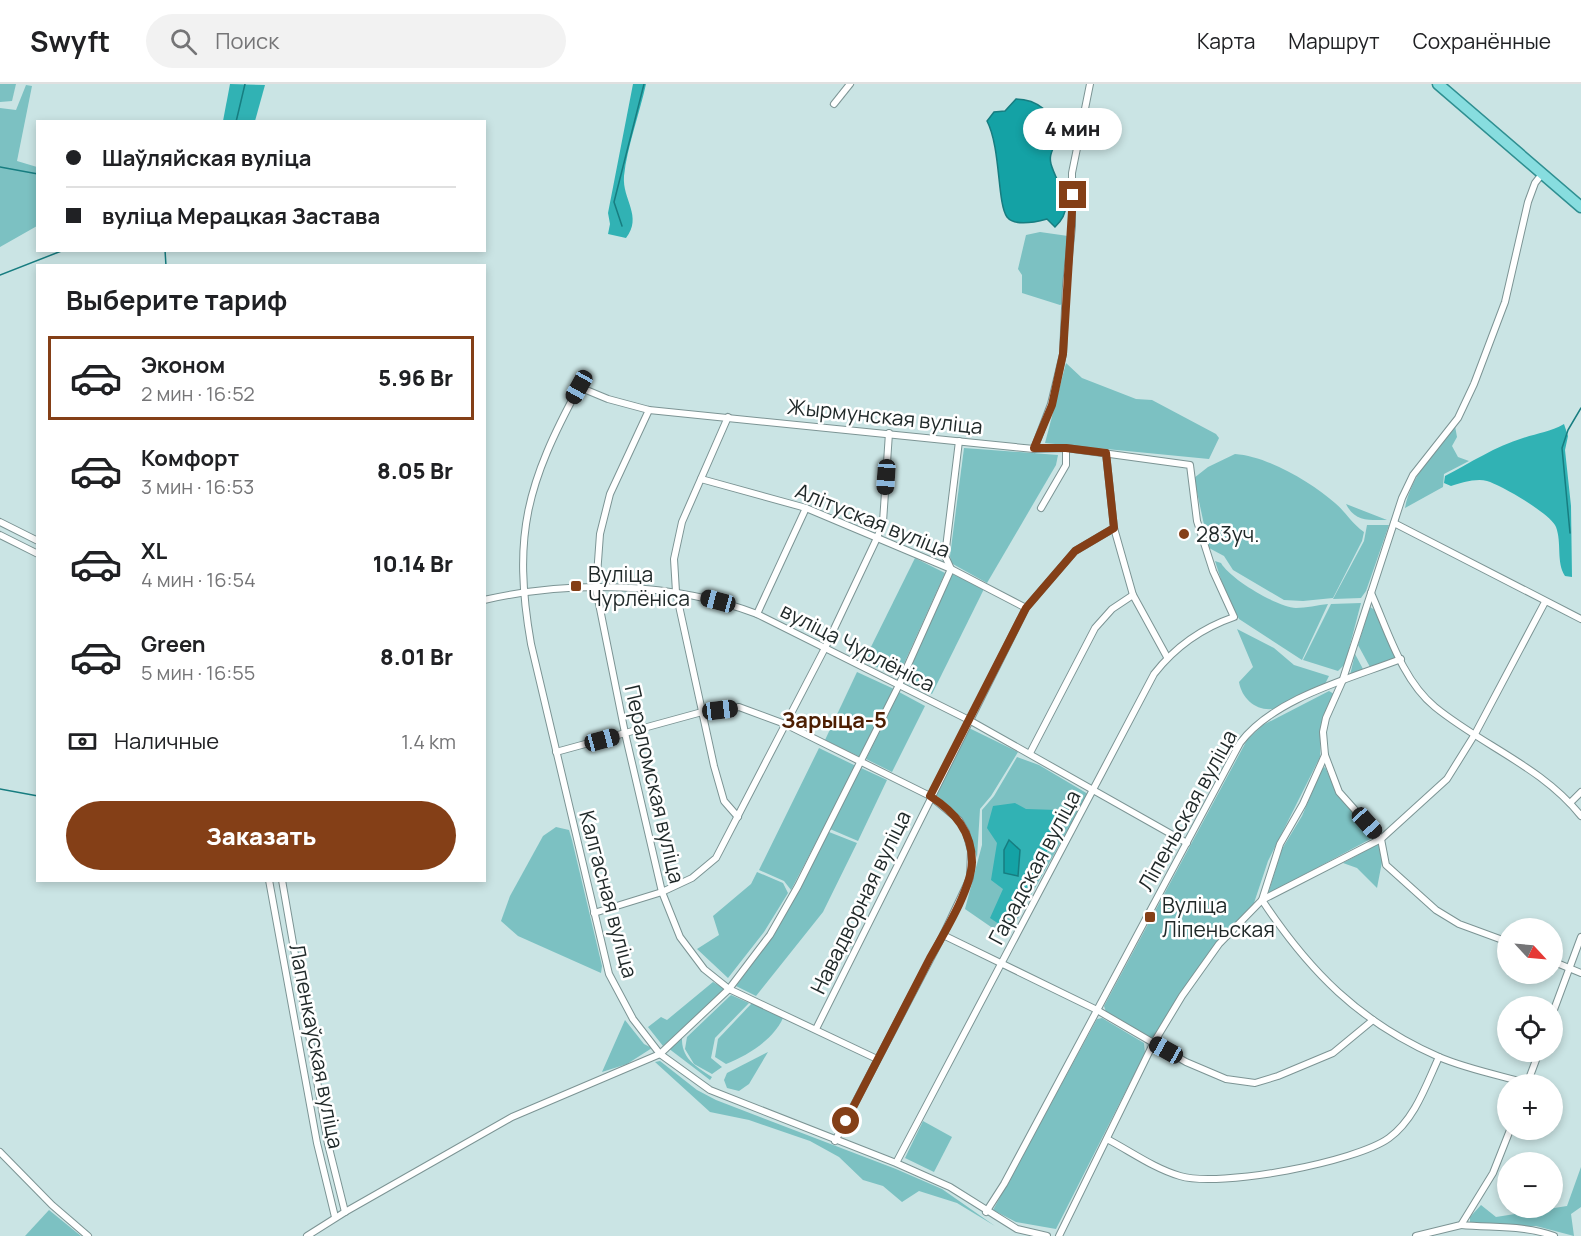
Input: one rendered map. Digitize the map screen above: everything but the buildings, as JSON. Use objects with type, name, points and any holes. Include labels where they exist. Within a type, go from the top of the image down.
[{"type":"main road","points":[[1438,84],[1581,207]]},
{"type":"street","points":[[834,104],[850,84]]},
{"type":"street","points":[[1034,448],[1052,405],[1063,354],[1072,226],[1072,173],[1090,84]]},
{"type":"street","points":[[1497,938],[1459,924],[1436,910],[1386,865],[1381,839],[1339,792],[1325,755],[1323,732],[1342,682],[1394,523],[1413,475],[1458,418],[1474,384],[1505,302],[1528,202],[1535,183],[1542,174]]},
{"type":"street","name":"Жырмунская вуліца","points":[[579,387],[608,399],[649,410],[1034,448],[1066,448],[1190,465],[1197,521],[1213,571],[1234,617]]},
{"type":"street","name":"Калгасная вуліца","points":[[579,387],[549,442],[536,475],[528,508],[522,558],[523,591],[531,644],[609,974],[633,1019],[660,1054],[710,1090],[896,1163],[950,1187],[986,1212],[1017,1229],[1047,1236]]},
{"type":"street","name":"Пераломская вуліца","points":[[649,410],[610,494],[600,534],[596,589],[625,733],[662,892],[680,937],[704,969],[729,990],[877,1059]]},
{"type":"street","points":[[728,417],[682,522],[674,559],[676,592],[724,801],[738,817]]},
{"type":"street","points":[[594,913],[662,892],[692,878],[716,858],[825,648],[878,538],[883,522],[889,433]]},
{"type":"street","points":[[307,1236],[335,1217],[512,1117],[660,1054],[729,990],[770,935],[861,762],[899,685],[951,569],[945,556],[959,441]]},
{"type":"street","points":[[1041,508],[1066,465],[1066,448]]},
{"type":"street","points":[[1106,453],[1114,528],[1133,595],[1167,657]]},
{"type":"street","name":"Алітуская вуліца","points":[[701,479],[806,508],[951,569],[1026,608]]},
{"type":"street","points":[[757,614],[806,508]]},
{"type":"street","points":[[0,522],[36,541]]},
{"type":"street","points":[[1394,523],[1581,619]]},
{"type":"street","name":"Навадворная вуліца","points":[[816,1029],[930,796],[1026,608],[1075,551],[1114,528]]},
{"type":"street","points":[[0,535],[36,553]]},
{"type":"street","name":"вуліца Чурлёніса","points":[[486,600],[523,591],[596,589],[676,592],[731,604],[757,614],[969,720],[1187,843]]},
{"type":"street","points":[[1371,592],[1413,683],[1434,707],[1542,777],[1581,816]]},
{"type":"street","points":[[1030,753],[1095,628],[1112,609],[1133,595]]},
{"type":"street","points":[[1059,1236],[1154,1044],[1182,996],[1219,944],[1262,900],[1381,839],[1447,779],[1475,734],[1545,602]]},
{"type":"street","name":"Гарадская вуліца","points":[[896,1163],[1147,686],[1167,657],[1212,625],[1234,617]]},
{"type":"street","name":"Ліпеньская вуліца","points":[[986,1212],[1005,1184],[1240,743],[1266,716],[1401,659]]},
{"type":"street","points":[[556,752],[702,712],[739,707],[785,724],[930,796],[951,811],[959,820],[966,832],[971,851],[969,878],[943,935],[836,1141]]},
{"type":"street","points":[[1262,900],[1280,844],[1325,755]]},
{"type":"street","points":[[1570,803],[1581,792]]},
{"type":"street","name":"Лапенкаўская вуліца","points":[[269,882],[317,1143],[335,1217]]},
{"type":"street","name":"Лапенкаўская вуліца","points":[[282,882],[328,1144],[345,1212]]},
{"type":"street","points":[[1262,900],[1299,953],[1338,994],[1373,1020],[1439,1057],[1497,1075]]},
{"type":"street","points":[[943,935],[1096,1010],[1154,1044],[1226,1079],[1255,1083],[1333,1053],[1373,1020]]},
{"type":"street","points":[[1560,996],[1581,937]]},
{"type":"street","points":[[1563,965],[1581,973]]},
{"type":"street","points":[[1107,1139],[1180,1176],[1217,1179],[1313,1165],[1365,1151],[1390,1138],[1413,1112],[1439,1057]]},
{"type":"street","points":[[1461,1225],[1493,1173],[1506,1140]]},
{"type":"street","points":[[0,1152],[52,1205],[88,1236]]},
{"type":"street","points":[[1416,1236],[1461,1225],[1501,1229],[1528,1228],[1554,1236]]},
{"type":"shaded area","points":[[0,84],[16,84],[12,101],[0,102]]},
{"type":"shaded area","points":[[230,84],[265,85],[255,120],[223,120]]},
{"type":"shaded area","points":[[633,84],[646,84],[624,176],[633,222],[626,238],[608,234],[610,224],[608,213]]},
{"type":"shaded area","points":[[26,85],[32,86],[17,161],[36,167],[36,227],[0,247],[0,108],[16,110]]},
{"type":"shaded area","points":[[1016,99],[1038,105],[1054,121],[1057,136],[1050,160],[1066,204],[1062,219],[1055,227],[1047,219],[1026,223],[1015,222],[1007,217],[1004,210],[995,145],[987,121],[994,112],[1005,111]]},
{"type":"shaded area","points":[[1040,232],[1068,236],[1064,303],[1060,305],[1022,293],[1022,275],[1018,269],[1026,235]]},
{"type":"shaded area","points":[[1066,363],[1082,378],[1136,399],[1152,400],[1216,434],[1219,438],[1209,459],[1045,443]]},
{"type":"shaded area","points":[[1564,424],[1568,436],[1565,450],[1571,506],[1572,577],[1565,576],[1562,571],[1556,527],[1536,508],[1487,481],[1473,480],[1451,486],[1444,483],[1445,476],[1493,450]]},
{"type":"shaded area","points":[[1455,426],[1457,437],[1452,446],[1458,457],[1469,461],[1444,474],[1443,487],[1405,508],[1418,475]]},
{"type":"shaded area","points":[[964,448],[1058,455],[1056,465],[987,583],[951,563]]},
{"type":"shaded area","points":[[1235,454],[1261,460],[1288,471],[1335,503],[1364,532],[1362,541],[1333,598],[1284,600],[1233,570],[1224,556],[1209,548],[1194,478],[1208,467]]},
{"type":"shaded area","points":[[1346,504],[1387,520],[1363,519],[1354,514]]},
{"type":"shaded area","points":[[1367,525],[1389,525],[1366,591],[1361,598],[1333,599],[1364,541]]},
{"type":"shaded area","points":[[915,558],[945,573],[898,677],[864,661]]},
{"type":"shaded area","points":[[1215,561],[1221,563],[1244,584],[1278,603],[1296,608],[1328,604],[1302,660],[1239,619],[1224,589]]},
{"type":"shaded area","points":[[952,574],[984,589],[932,694],[905,680]]},
{"type":"shaded area","points":[[1361,603],[1345,664],[1338,671],[1303,660],[1331,604]]},
{"type":"shaded area","points":[[1370,607],[1375,610],[1395,658],[1370,667],[1358,645]]},
{"type":"shaded area","points":[[1237,629],[1274,648],[1294,665],[1329,676],[1325,684],[1273,709],[1261,708],[1251,703],[1243,694],[1239,682],[1253,667]]},
{"type":"shaded area","points":[[1355,654],[1363,669],[1350,675]]},
{"type":"shaded area","points":[[857,672],[894,689],[860,757],[825,740]]},
{"type":"shaded area","points":[[1329,691],[1334,694],[1321,732],[1320,757],[1268,861],[1254,903],[1215,945],[1154,1037],[1151,1038],[1106,1012],[1104,1006],[1247,740],[1263,725]]},
{"type":"shaded area","points":[[899,692],[925,706],[892,772],[866,759]]},
{"type":"shaded area","points":[[969,728],[1018,752],[991,796],[980,809],[977,858],[963,822],[936,795]]},
{"type":"shaded area","points":[[819,748],[856,766],[791,890],[784,881],[759,870]]},
{"type":"shaded area","points":[[1017,757],[1039,765],[1088,794],[1007,938],[965,909],[982,845],[982,810],[994,796]]},
{"type":"shaded area","points":[[1325,767],[1339,797],[1376,836],[1268,894],[1282,849],[1302,816],[1322,769]]},
{"type":"shaded area","points":[[861,768],[887,780],[858,841],[830,829]]},
{"type":"shaded area","points":[[1015,803],[1026,809],[1057,810],[1056,824],[1052,839],[1037,870],[1002,926],[990,918],[1003,889],[991,880],[997,843],[987,828],[993,806]]},
{"type":"shaded area","points":[[556,827],[569,830],[602,966],[601,973],[518,936],[501,921],[510,896],[543,836]]},
{"type":"shaded area","points":[[829,832],[857,843],[823,912],[756,996],[736,986],[775,933]]},
{"type":"shaded area","points":[[1009,840],[1020,850],[1018,876],[1004,873],[1004,850]]},
{"type":"shaded area","points":[[1380,843],[1382,862],[1377,888],[1357,868],[1343,863]]},
{"type":"shaded area","points":[[757,872],[783,883],[788,893],[764,932],[728,978],[697,949],[719,935],[713,916],[751,884]]},
{"type":"shaded area","points":[[713,982],[725,989],[663,1046],[648,1027],[661,1017],[667,1020]]},
{"type":"shaded area","points":[[731,995],[749,1003],[715,1038],[711,1058],[722,1067],[712,1074],[694,1064],[685,1049],[687,1037]]},
{"type":"shaded area","points":[[752,1003],[783,1018],[773,1033],[759,1046],[726,1064],[715,1057],[718,1039]]},
{"type":"shaded area","points":[[1102,1018],[1144,1043],[1145,1053],[1056,1229],[1016,1222],[993,1210],[1097,1019]]},
{"type":"shaded area","points":[[625,1020],[644,1044],[652,1048],[627,1064],[602,1072]]},
{"type":"shaded area","points":[[682,1037],[684,1051],[690,1061],[712,1077],[710,1080],[668,1048]]},
{"type":"shaded area","points":[[768,1052],[749,1084],[739,1091],[727,1088],[724,1080],[727,1073]]},
{"type":"shaded area","points":[[660,1061],[697,1090],[716,1100],[942,1189],[995,1226],[957,1203],[919,1191],[902,1202],[883,1186],[863,1180],[839,1157],[810,1141],[749,1120],[710,1112],[655,1062]]},
{"type":"shaded area","points":[[923,1121],[952,1137],[934,1172],[905,1158]]},
{"type":"shaded area","points":[[1581,1167],[1581,1207],[1571,1214],[1574,1236],[1536,1226],[1497,1227],[1470,1223],[1470,1217],[1481,1205],[1497,1218],[1563,1218],[1563,1207],[1567,1206]]},
{"type":"shaded area","points":[[49,1210],[81,1236],[25,1236]]},
{"type":"waterway","points":[[236,120],[245,84]]},
{"type":"waterway","points":[[622,226],[614,202],[644,84]]},
{"type":"waterway","points":[[0,167],[36,174]]},
{"type":"waterway","points":[[0,275],[59,252]]},
{"type":"waterway","points":[[165,252],[166,264]]},
{"type":"waterway","points":[[1570,533],[1562,448],[1568,430],[1581,408]]},
{"type":"waterway","points":[[0,789],[36,796]]},
{"type":"place","name":"283уч.","points":[[1184,534]]},
{"type":"place","name":"Вуліца Чурлёніса","points":[[576,586]]},
{"type":"place","name":"Вуліца Ліпеньская","points":[[1150,917]]},
{"type":"district","name":"Зарыца-5","points":[[834,720]]},
{"type":"route","points":[[846,1121],[943,935],[969,878],[972,865],[966,832],[951,811],[930,796],[1026,608],[1075,551],[1114,528],[1106,453],[1066,448],[1034,448],[1052,405],[1063,354],[1073,195]]}]
